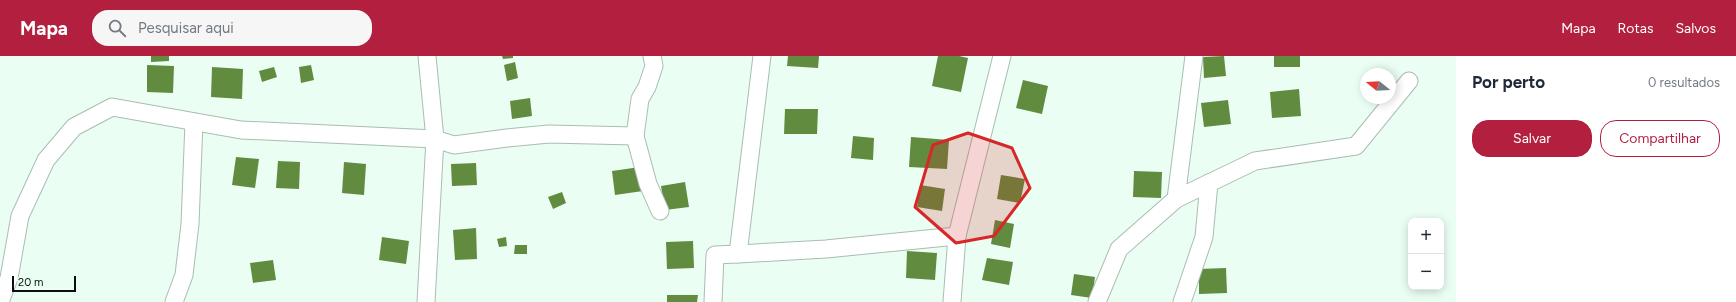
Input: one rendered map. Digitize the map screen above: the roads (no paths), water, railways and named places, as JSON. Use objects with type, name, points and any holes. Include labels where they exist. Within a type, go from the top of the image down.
[{"type":"street","points":[[426,302],[435,139],[427,56]]},
{"type":"street","points":[[652,56],[654,66],[647,87],[640,99],[635,136],[648,184],[660,212]]},
{"type":"street","points":[[738,254],[762,56]]},
{"type":"street","points":[[952,302],[957,236],[1002,56]]},
{"type":"street","points":[[1176,199],[1194,56]]},
{"type":"street","points":[[1097,302],[1119,249],[1176,199],[1255,160],[1356,146],[1409,81]]},
{"type":"street","points":[[0,302],[9,278],[20,216],[46,160],[74,127],[112,107],[242,130],[435,139],[454,145],[549,134],[635,136]]},
{"type":"street","points":[[174,302],[184,275],[190,224],[194,122]]},
{"type":"street","points":[[1182,302],[1204,237],[1209,183]]},
{"type":"street","points":[[713,302],[715,255],[826,249],[957,236]]}]
